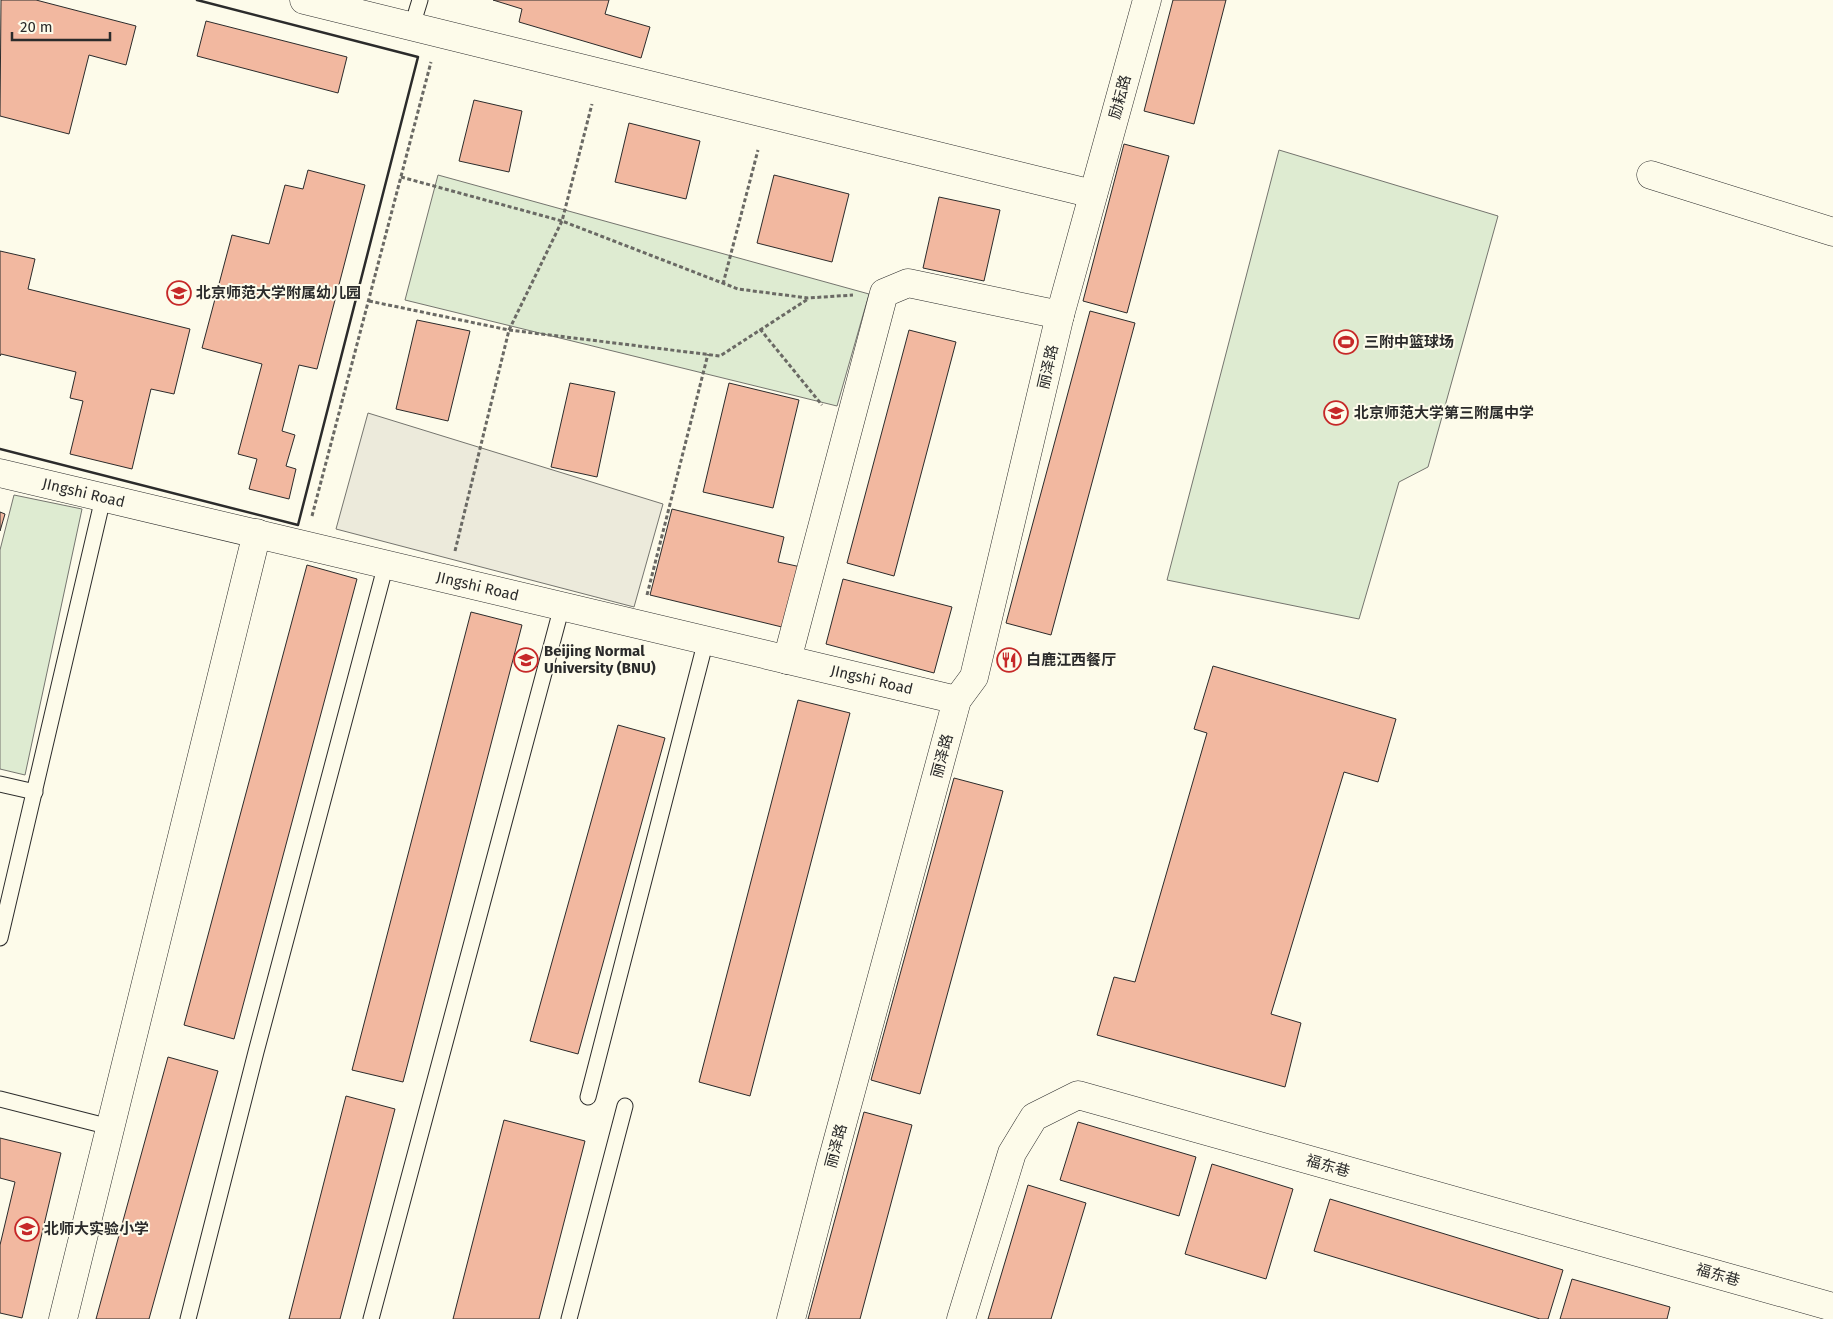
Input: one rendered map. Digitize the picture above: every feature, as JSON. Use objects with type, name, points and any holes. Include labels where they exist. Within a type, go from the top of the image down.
[{"type":"street","points":[[304,0],[1093,194]]},
{"type":"street","name":"励耘路","points":[[1093,194],[1146,0]]},
{"type":"street","points":[[1651,175],[1833,232]]},
{"type":"street","name":"丽泽路","points":[[791,1319],[833,1156],[957,700],[974,677],[1060,315],[1093,194]]},
{"type":"street","points":[[787,660],[884,293],[908,283],[1060,315]]},
{"type":"street","name":"JIngshi Road","points":[[0,473],[957,700]]},
{"type":"street","points":[[63,1319],[257,534]]},
{"type":"street","name":"福东巷","points":[[961,1319],[1012,1153],[1034,1118],[1078,1095],[1833,1307]]},
{"type":"lane","points":[[412,26],[420,0]]},
{"type":"lane","points":[[0,938],[103,498]]},
{"type":"lane","points":[[188,1319],[256,1052],[386,564]]},
{"type":"lane","points":[[371,1319],[562,606]]},
{"type":"lane","points":[[588,1097],[706,640]]},
{"type":"lane","points":[[0,784],[35,792]]},
{"type":"lane","points":[[0,1099],[110,1127]]},
{"type":"lane","points":[[569,1319],[625,1106]]},
{"type":"path","points":[[305,545],[439,33]]},
{"type":"path","points":[[448,579],[509,330],[562,221],[592,104]]},
{"type":"path","points":[[723,284],[758,150]]},
{"type":"path","points":[[401,177],[562,221],[738,289],[808,298],[884,293]]},
{"type":"path","points":[[368,301],[509,330],[720,356],[808,298]]},
{"type":"path","points":[[760,329],[847,434]]},
{"type":"path","points":[[639,624],[708,354]]},
{"type":"green space","name":"三附中篮球场","points":[[1279,150],[1498,216],[1428,467],[1399,482],[1359,619],[1167,580]]},
{"type":"green space","points":[[438,175],[869,294],[837,406],[405,300]]},
{"type":"green space","points":[[14,495],[82,509],[25,775],[0,769],[0,550]]},
{"type":"shaded area","points":[[368,413],[663,504],[634,607],[336,529]]},
{"type":"building","points":[[1,0],[36,0],[136,26],[126,65],[89,55],[69,134],[0,116]]},
{"type":"building","points":[[493,0],[609,0],[605,14],[650,27],[641,58],[519,22],[522,9]]},
{"type":"building","points":[[1173,0],[1226,0],[1194,124],[1144,111]]},
{"type":"building","points":[[206,21],[347,57],[338,93],[197,56]]},
{"type":"building","points":[[474,100],[522,111],[509,172],[459,161]]},
{"type":"building","points":[[629,123],[700,141],[686,199],[615,182]]},
{"type":"building","points":[[1124,144],[1169,156],[1127,313],[1083,301]]},
{"type":"building","points":[[308,170],[365,185],[317,369],[299,365],[282,431],[295,435],[286,466],[296,469],[289,499],[249,489],[257,459],[238,454],[262,364],[202,348],[232,235],[269,244],[285,185],[303,189]]},
{"type":"building","points":[[774,175],[849,194],[832,262],[757,243]]},
{"type":"building","points":[[939,197],[1000,210],[984,281],[923,268]]},
{"type":"building","points":[[0,251],[35,259],[28,289],[190,329],[174,394],[151,389],[132,469],[70,454],[83,401],[70,398],[76,372],[1,354],[0,356]]},
{"type":"building","points":[[1090,311],[1135,323],[1051,635],[1006,623]]},
{"type":"building","points":[[417,320],[470,331],[448,421],[396,409]]},
{"type":"building","points":[[909,330],[956,342],[894,576],[847,563]]},
{"type":"building","points":[[570,383],[615,392],[597,477],[551,467]]},
{"type":"building","points":[[729,383],[799,400],[773,508],[703,492]]},
{"type":"building","points":[[672,509],[784,537],[778,562],[801,567],[786,628],[650,595]]},
{"type":"building","points":[[0,512],[5,514],[0,531]]},
{"type":"building","points":[[307,565],[357,579],[234,1039],[184,1025]]},
{"type":"building","points":[[843,579],[952,607],[934,673],[826,644]]},
{"type":"building","points":[[471,612],[522,625],[403,1082],[352,1070]]},
{"type":"building","points":[[1213,666],[1396,719],[1378,782],[1344,772],[1271,1014],[1301,1023],[1285,1087],[1097,1035],[1114,977],[1135,982],[1207,733],[1194,729]]},
{"type":"building","points":[[798,700],[850,713],[750,1096],[699,1082]]},
{"type":"building","points":[[618,725],[665,738],[578,1054],[530,1041]]},
{"type":"building","points":[[954,778],[1003,791],[920,1094],[871,1080]]},
{"type":"building","points":[[168,1057],[218,1071],[149,1319],[96,1319]]},
{"type":"building","points":[[346,1096],[395,1109],[340,1319],[289,1319]]},
{"type":"building","points":[[864,1112],[912,1125],[860,1319],[808,1319]]},
{"type":"building","points":[[504,1120],[585,1141],[539,1319],[453,1319]]},
{"type":"building","points":[[1078,1122],[1196,1157],[1179,1216],[1060,1180]]},
{"type":"building","name":"北师大实验小学","points":[[0,1138],[61,1153],[22,1318],[0,1313],[0,1245],[15,1182],[0,1178]]},
{"type":"building","points":[[1212,1164],[1293,1189],[1266,1279],[1185,1254]]},
{"type":"building","points":[[1028,1185],[1086,1203],[1051,1319],[988,1319]]},
{"type":"building","points":[[1330,1199],[1563,1270],[1548,1319],[1540,1319],[1314,1251]]},
{"type":"building","points":[[1572,1279],[1670,1307],[1667,1319],[1560,1319]]},
{"type":"wall","points":[[0,449],[298,525],[418,57],[197,0]]},
{"type":"place","name":"北京师范大学附属幼儿园","points":[[179,293]]},
{"type":"place","name":"三附中篮球场","points":[[1346,342]]},
{"type":"place","name":"北京师范大学第三附属中学","points":[[1336,413]]},
{"type":"place","name":"Beijing Normal University (BNU)","points":[[526,660]]},
{"type":"place","name":"白鹿江西餐厅","points":[[1009,660]]},
{"type":"place","name":"北师大实验小学","points":[[27,1229]]}]
